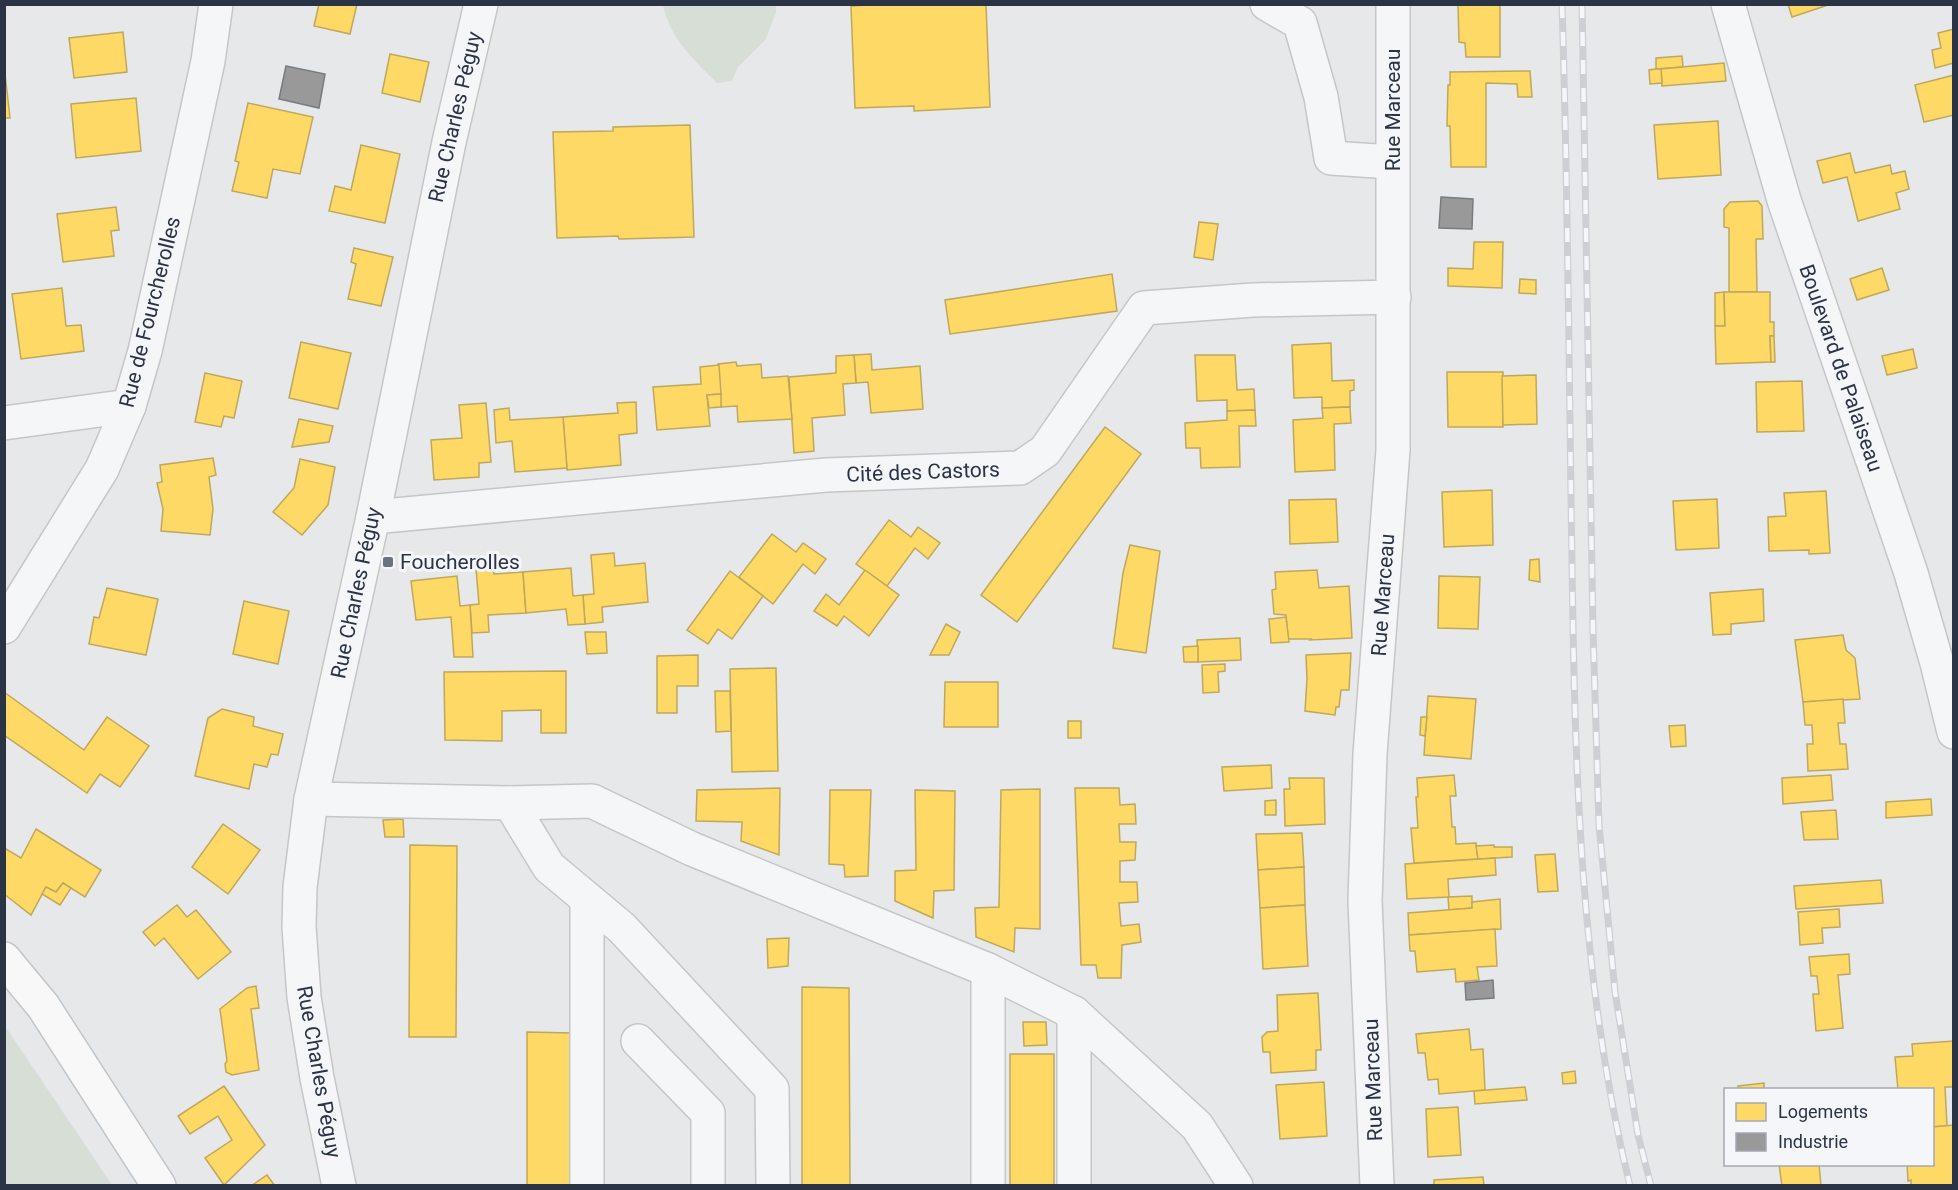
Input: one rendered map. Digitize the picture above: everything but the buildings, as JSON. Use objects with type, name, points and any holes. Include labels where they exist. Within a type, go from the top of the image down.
[{"type":"main road","points":[[4,959],[43,1006],[159,1185]]},
{"type":"street","name":"Rue de Fourcherolles","points":[[4,627],[102,469],[129,406],[145,351],[208,61],[216,4]]},
{"type":"street","name":"Rue Charles Péguy","points":[[339,1185],[317,1078],[304,996],[299,927],[300,887],[311,799],[373,517],[449,142],[481,4]]},
{"type":"street","points":[[1267,4],[1300,23],[1321,97],[1331,158],[1392,162]]},
{"type":"street","name":"Rue Marceau","points":[[1377,1185],[1365,901],[1370,754],[1393,450],[1394,4]]},
{"type":"street","name":"Boulevard de Palaiseau","points":[[1728,4],[1784,200],[1911,573],[1937,663],[1953,732]]},
{"type":"street","name":"Cité des Castors","points":[[373,517],[826,475],[1020,468],[1045,451],[1144,308],[1253,300],[1394,297]]},
{"type":"street","points":[[4,423],[129,406]]},
{"type":"street","points":[[311,799],[592,801],[692,849],[988,970],[1074,1013],[1197,1126],[1236,1185]]},
{"type":"street","points":[[510,802],[549,867],[622,928],[772,1089],[773,1185]]},
{"type":"street","points":[[587,898],[587,1185]]},
{"type":"street","points":[[988,970],[988,1185]]},
{"type":"street","points":[[1074,1013],[1074,1185]]},
{"type":"street","points":[[638,1041],[708,1113],[708,1185]]},
{"type":"shaded area","points":[[776,4],[776,12],[766,39],[738,67],[732,81],[717,83],[677,38],[666,17],[663,5]]},
{"type":"shaded area","points":[[5,1026],[112,1185],[5,1185]]},
{"type":"railway","points":[[1562,4],[1573,642],[1578,798],[1590,954],[1600,1032],[1613,1109],[1630,1186]]},
{"type":"railway","points":[[1582,4],[1593,630],[1599,825],[1615,992],[1638,1135],[1651,1186]]},
{"type":"place","name":"Foucherolles","points":[[388,562]]}]
